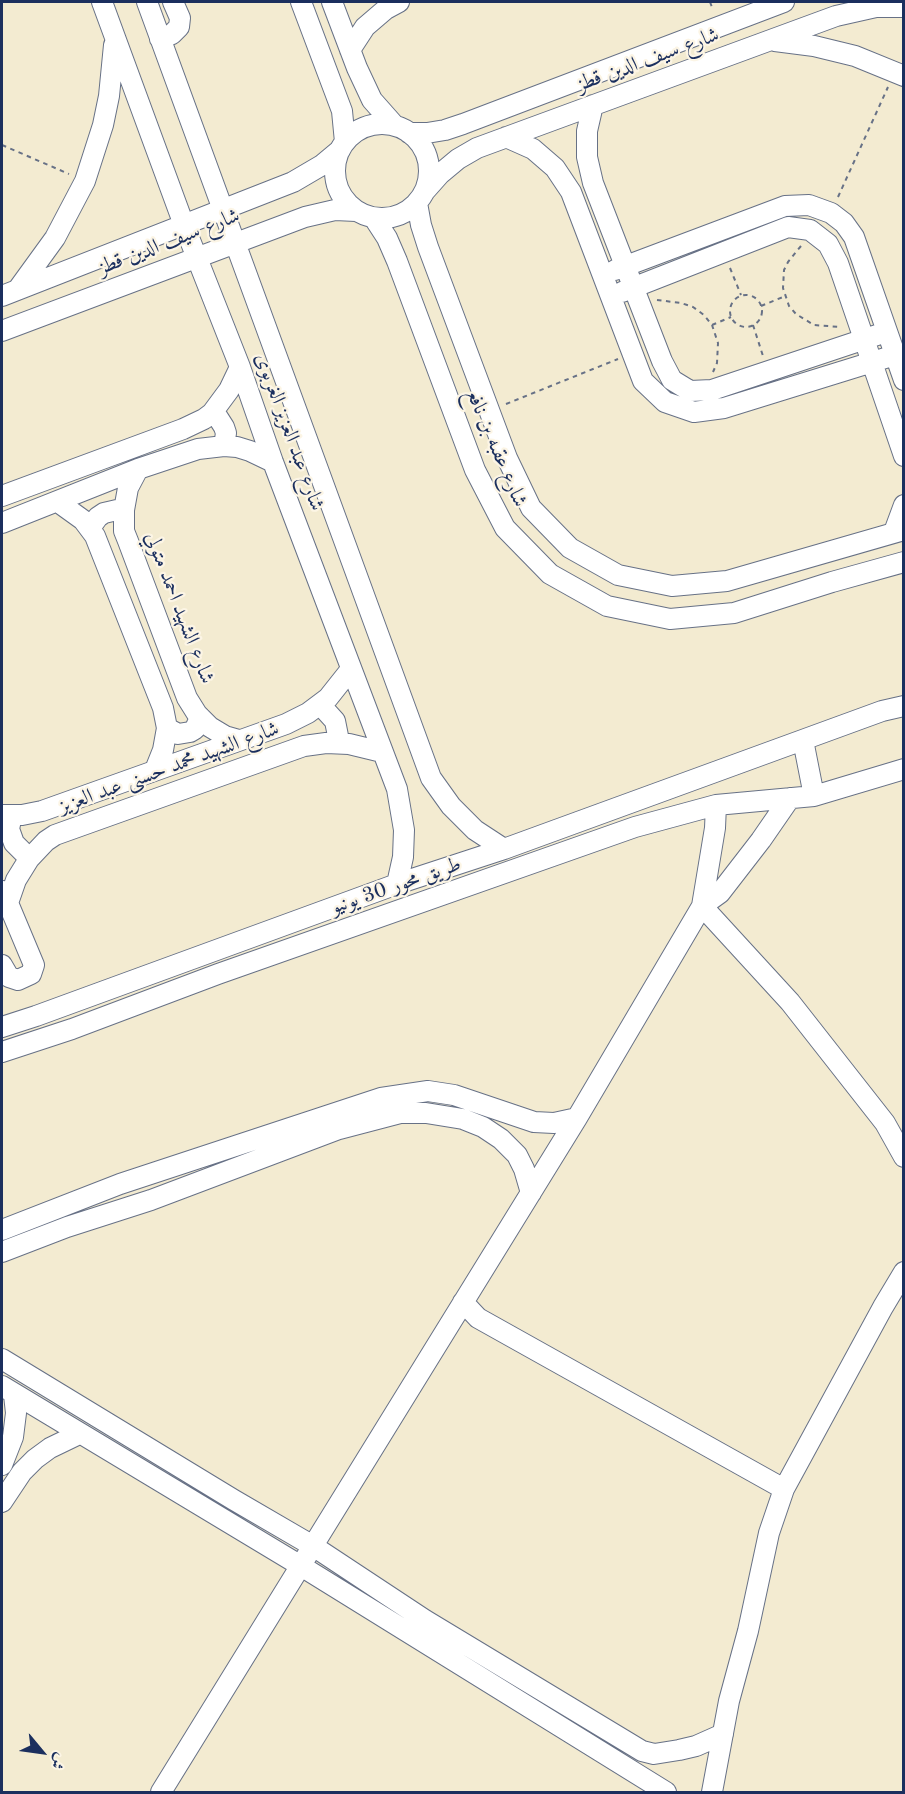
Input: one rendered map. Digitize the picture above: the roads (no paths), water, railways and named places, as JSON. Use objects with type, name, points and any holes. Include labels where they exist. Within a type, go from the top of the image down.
[{"type":"street","name":"شارع عبد العزيز الغربوى","points":[[102,2],[196,258],[240,367],[273,462],[397,789],[402,816],[403,858],[397,884]]},
{"type":"street","name":"شارع عبد العزيز الغربوى","points":[[147,2],[431,778],[451,806],[475,830],[504,849]]},
{"type":"street","points":[[160,39],[172,34],[179,27],[180,18],[173,2]]},
{"type":"street","points":[[301,2],[342,111],[343,146]]},
{"type":"street","points":[[332,2],[372,100],[421,144],[428,159],[429,176],[421,197],[404,213],[390,218],[365,214],[346,201],[339,190],[335,177],[336,163],[343,146],[359,130],[377,124],[402,129]]},
{"type":"street","points":[[350,50],[366,27],[386,9],[399,2]]},
{"type":"street","name":"شارع سيف الدين قطز","points":[[402,129],[427,133],[446,130],[780,2]]},
{"type":"street","name":"شارع سيف الدين قطز","points":[[421,197],[440,174],[458,159],[477,148],[836,16],[876,8],[903,7]]},
{"type":"street","points":[[9,293],[55,238],[85,181],[104,125],[112,76],[115,37]]},
{"type":"street","points":[[772,41],[814,46],[855,56],[899,74]]},
{"type":"street","points":[[593,105],[587,131],[587,157],[593,183],[662,361],[672,380],[690,391],[712,390],[769,371],[862,334],[886,332]]},
{"type":"street","points":[[506,137],[532,149],[555,168],[571,192],[643,381],[665,402],[694,412],[724,408],[895,355]]},
{"type":"street","name":"شارع سيف الدين قطز","points":[[9,293],[293,182],[322,165],[343,146]]},
{"type":"street","name":"شارع عقبه بن نافع","points":[[421,197],[421,225],[428,247],[507,458],[531,508],[570,548],[618,575],[672,586],[727,581],[899,531]]},
{"type":"street","points":[[602,274],[785,206],[809,205],[831,213],[854,237],[903,380]]},
{"type":"street","name":"شارع سيف الدين قطز","points":[[2,331],[315,214],[335,210],[365,214]]},
{"type":"street","name":"شارع عقبه بن نافع","points":[[365,214],[387,238],[397,261],[475,470],[505,528],[550,574],[607,606],[670,619],[735,614],[832,582],[903,562]]},
{"type":"street","points":[[611,296],[635,292],[723,252],[788,227],[813,232],[828,244],[838,263],[903,456]]},
{"type":"street","points":[[2,496],[183,429],[204,419],[232,385],[240,367]]},
{"type":"street","points":[[212,412],[224,427],[226,440],[224,446]]},
{"type":"street","points":[[2,523],[138,469],[198,449],[224,446],[250,451],[273,462]]},
{"type":"street","name":"شارع الشهيد احمد متولي","points":[[138,469],[129,488],[123,510],[124,531],[186,698],[200,717],[218,732],[239,740]]},
{"type":"street","points":[[58,502],[75,513],[90,528],[99,545],[166,716],[167,728],[163,750],[155,770]]},
{"type":"street","points":[[899,531],[903,504]]},
{"type":"street","points":[[90,528],[104,513],[123,510]]},
{"type":"street","name":"شارع الشهيد محمد حسنى عبد العزيز","points":[[7,815],[42,811],[298,719],[319,706],[337,690],[351,669]]},
{"type":"street","points":[[319,706],[335,721],[338,743]]},
{"type":"street","name":"طريق محور 30 يونيو","points":[[2,1027],[397,884],[504,849],[882,711],[903,706]]},
{"type":"street","points":[[167,728],[178,734],[190,732],[195,729],[200,717]]},
{"type":"street","points":[[803,740],[813,796]]},
{"type":"street","name":"شارع الشهيد محمد حسنى عبد العزيز","points":[[4,894],[31,856],[55,835],[293,749],[315,744],[338,743],[382,752]]},
{"type":"street","name":"طريق محور 30 يونيو","points":[[2,1052],[635,827],[716,805],[813,796],[899,773]]},
{"type":"street","points":[[702,906],[720,893],[790,798]]},
{"type":"street","points":[[161,1792],[577,1118],[702,906],[715,828],[716,805]]},
{"type":"street","points":[[7,815],[11,837],[18,849],[31,856]]},
{"type":"street","points":[[2,965],[9,977],[18,980],[31,974],[34,965],[31,952],[4,894]]},
{"type":"street","points":[[702,906],[790,1002],[885,1123],[903,1157]]},
{"type":"street","points":[[23,1244],[8,1227],[120,1184],[381,1098],[428,1091],[454,1095],[534,1122],[554,1123],[577,1118]]},
{"type":"street","points":[[2,1252],[151,1200],[339,1129],[400,1113],[426,1113],[463,1119],[483,1127],[501,1139],[517,1155],[531,1193]]},
{"type":"street","points":[[712,1792],[769,1533],[784,1489],[903,1272]]},
{"type":"street","points":[[464,1302],[478,1318],[784,1489]]},
{"type":"street","points":[[2,1359],[313,1546],[425,1620],[642,1751],[654,1754],[679,1750],[696,1746],[723,1734]]},
{"type":"street","points":[[8,1391],[301,1566],[666,1792]]},
{"type":"street","points":[[2,1465],[13,1437],[16,1413],[8,1391]]},
{"type":"street","points":[[2,1502],[22,1472],[35,1459],[50,1448],[79,1434]]}]
